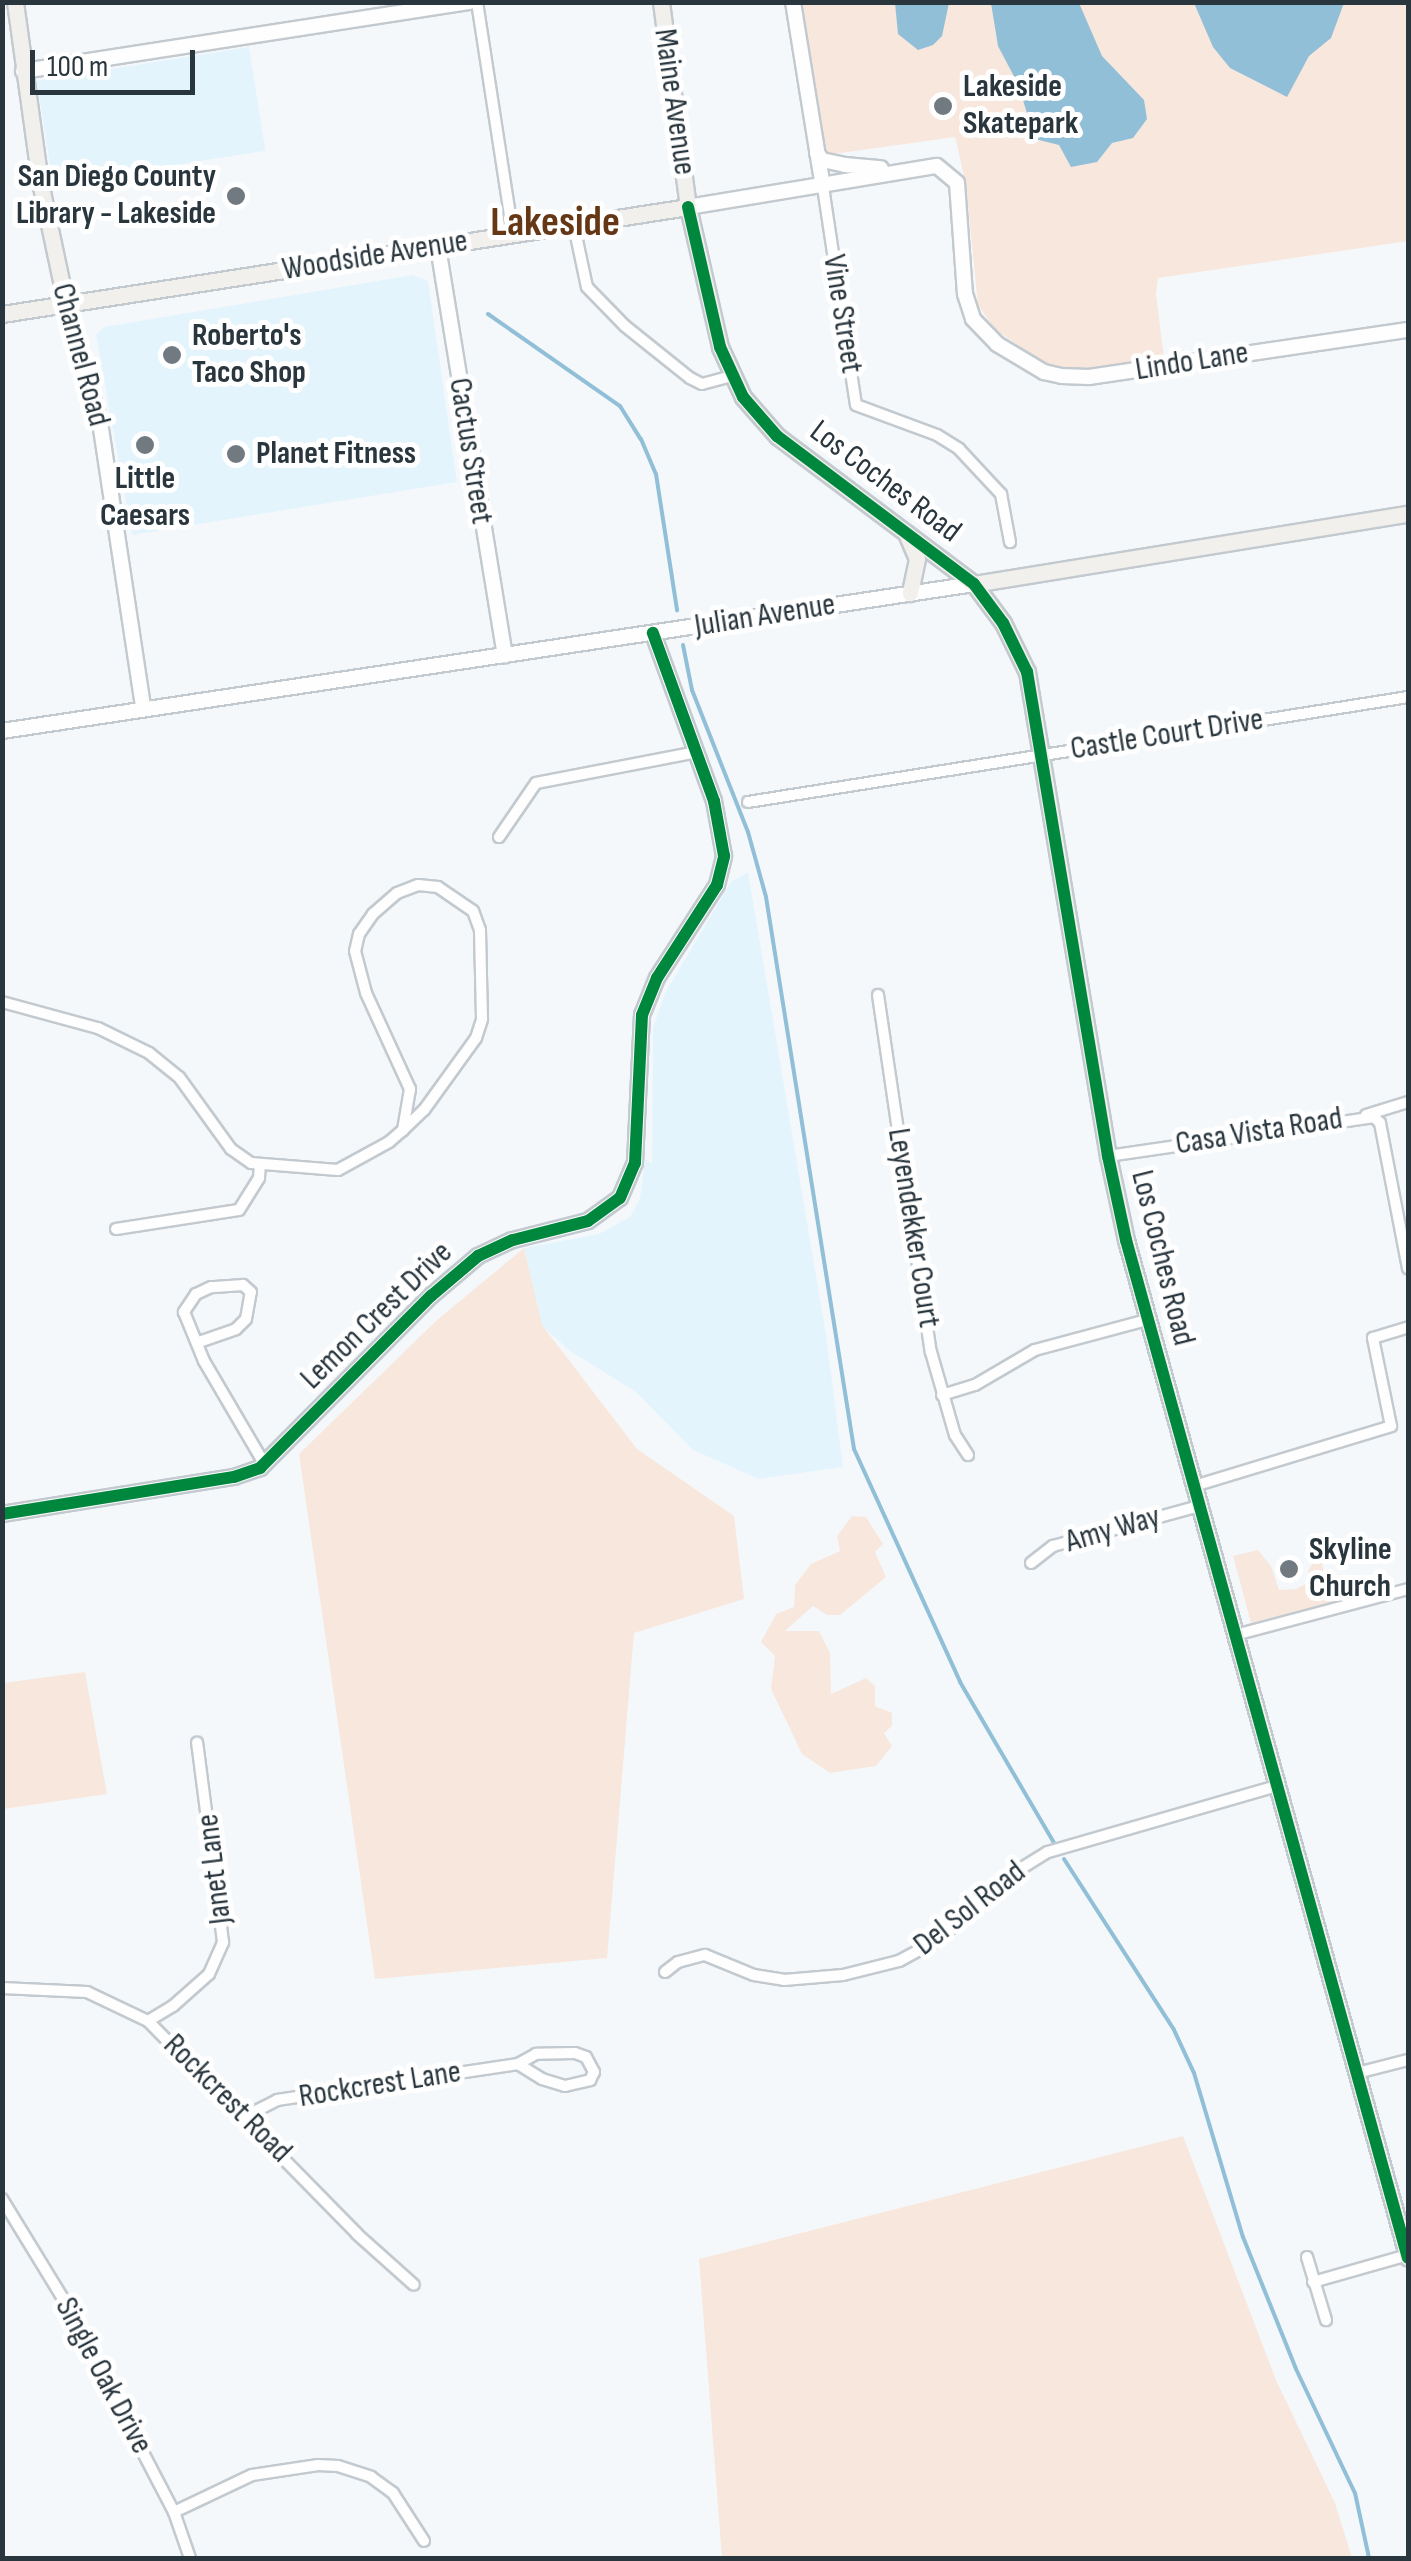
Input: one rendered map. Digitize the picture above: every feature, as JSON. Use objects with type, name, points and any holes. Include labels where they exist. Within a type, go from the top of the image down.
[{"type":"main road","name":"Channel Road","points":[[15,2],[10,26],[23,70],[66,304]]},
{"type":"main road","name":"Maine Avenue","points":[[660,2],[688,207],[720,347],[732,376]]},
{"type":"main road","name":"Woodside Avenue","points":[[2,314],[688,207]]},
{"type":"main road","name":"Los Coches Road","points":[[732,376],[743,398],[778,436],[974,584],[996,611],[1022,658],[1044,754],[1108,1156],[1147,1320],[1238,1634],[1408,2256]]},
{"type":"main road","name":"Julian Avenue","points":[[974,584],[1408,514]]},
{"type":"main road","points":[[904,529],[917,559],[910,593]]},
{"type":"street","points":[[23,70],[473,2],[513,235]]},
{"type":"street","name":"Vine Street","points":[[793,2],[856,405],[937,434],[959,449],[1001,494],[1010,542]]},
{"type":"street","points":[[818,154],[822,160],[844,165],[907,169]]},
{"type":"street","name":"Woodside Avenue","points":[[688,207],[937,166],[957,184],[965,294],[974,319],[986,335]]},
{"type":"street","points":[[574,226],[586,287],[625,326],[702,384],[732,376]]},
{"type":"street","name":"Cactus Street","points":[[438,247],[505,656]]},
{"type":"street","name":"Channel Road","points":[[66,304],[100,422],[143,707]]},
{"type":"street","name":"Lindo Lane","points":[[986,335],[1044,372],[1089,378],[1408,330]]},
{"type":"street","name":"Julian Avenue","points":[[2,731],[974,584]]},
{"type":"street","name":"Lemon Crest Drive","points":[[2,1514],[234,1477],[265,1465],[431,1296],[478,1256],[513,1240],[588,1221],[613,1206],[625,1191],[634,1162],[642,1016],[657,978],[700,914],[722,870],[722,834],[653,633]]},
{"type":"street","name":"Castle Court Drive","points":[[748,802],[1408,696]]},
{"type":"street","points":[[499,836],[536,782],[697,752]]},
{"type":"street","points":[[2,1002],[98,1028],[149,1053],[179,1077],[230,1149],[260,1164],[338,1170],[403,1130],[424,1110],[476,1038],[482,1019],[480,930],[473,911],[457,896],[438,887],[418,885],[397,893],[372,914],[359,934],[355,950],[366,992],[410,1089],[403,1130]]},
{"type":"street","name":"Leyendekker Court","points":[[878,996],[931,1352],[955,1435],[968,1455]]},
{"type":"street","points":[[1365,1116],[1408,1102]]},
{"type":"street","name":"Casa Vista Road","points":[[1108,1156],[1365,1116],[1380,1122],[1408,1268]]},
{"type":"street","points":[[116,1229],[239,1210],[259,1178],[260,1164]]},
{"type":"street","points":[[199,1342],[236,1328],[246,1319],[250,1292],[243,1285],[211,1287],[196,1294],[184,1312],[204,1361],[265,1465]]},
{"type":"street","points":[[942,1395],[976,1385],[1035,1350],[1147,1320]]},
{"type":"street","points":[[1194,1486],[1391,1426],[1373,1338],[1408,1327]]},
{"type":"street","name":"Amy Way","points":[[1031,1562],[1053,1546],[1199,1506]]},
{"type":"street","points":[[1238,1634],[1408,1589]]},
{"type":"street","name":"Janet Lane","points":[[148,2021],[174,2006],[209,1974],[224,1942],[197,1744]]},
{"type":"street","name":"Del Sol Road","points":[[665,1972],[678,1962],[705,1954],[754,1974],[784,1980],[843,1975],[898,1961],[936,1941],[1017,1871],[1048,1852],[1277,1786]]},
{"type":"street","name":"Rockcrest Road","points":[[2,1988],[87,1992],[148,2021],[246,2116],[357,2234],[414,2286]]},
{"type":"street","name":"Rockcrest Lane","points":[[246,2116],[278,2100],[518,2064],[536,2054],[575,2052],[586,2057],[594,2072],[590,2080],[565,2086],[542,2080],[518,2064]]},
{"type":"street","points":[[1357,2074],[1408,2060]]},
{"type":"street","name":"Single Oak Drive","points":[[3,2200],[62,2297],[174,2512],[190,2558]]},
{"type":"street","points":[[1313,2282],[1408,2256]]},
{"type":"street","points":[[1307,2257],[1326,2320]]},
{"type":"street","points":[[174,2512],[252,2475],[338,2466],[370,2477],[393,2493],[424,2542]]},
{"type":"shaded area","points":[[802,3],[1408,3],[1408,241],[1158,278],[1156,294],[1164,358],[1092,371],[1068,371],[1046,365],[995,329],[978,305],[966,184],[955,137],[826,155]]},
{"type":"shaded area","points":[[249,47],[265,151],[53,184],[37,81]]},
{"type":"shaded area","points":[[413,275],[428,281],[457,482],[132,535],[96,335],[104,327]]},
{"type":"shaded area","points":[[748,872],[826,1335],[843,1467],[759,1479],[693,1450],[636,1392],[570,1351],[541,1325],[524,1248],[599,1234],[630,1217],[640,1198],[645,1159],[652,1163],[653,1028],[665,993],[731,882]]},
{"type":"shaded area","points":[[524,1248],[542,1325],[637,1449],[734,1516],[744,1599],[634,1633],[607,1958],[375,1979],[299,1454],[437,1320]]},
{"type":"shaded area","points":[[852,1516],[866,1517],[883,1544],[875,1552],[886,1577],[840,1615],[827,1615],[813,1606],[785,1631],[819,1631],[830,1653],[831,1694],[866,1678],[875,1686],[875,1706],[892,1713],[892,1726],[884,1733],[892,1746],[876,1766],[830,1773],[802,1754],[771,1689],[775,1656],[761,1642],[776,1614],[794,1607],[795,1585],[811,1564],[840,1551],[837,1536]]},
{"type":"shaded area","points":[[1258,1550],[1271,1566],[1279,1590],[1296,1589],[1310,1582],[1308,1571],[1317,1555],[1320,1557],[1332,1602],[1251,1623],[1233,1556]]},
{"type":"shaded area","points":[[85,1672],[107,1794],[3,1809],[3,1683]]},
{"type":"shaded area","points":[[1183,2136],[1276,2380],[1335,2503],[1352,2558],[722,2558],[699,2259]]},
{"type":"water","points":[[895,3],[949,3],[942,36],[933,45],[918,50],[898,34]]},
{"type":"water","points":[[991,3],[1079,3],[1102,56],[1144,100],[1147,119],[1133,138],[1112,143],[1097,162],[1071,167],[1059,145],[1035,139],[1018,84],[998,46]]},
{"type":"water","points":[[1194,3],[1344,3],[1331,38],[1309,56],[1287,97],[1230,68],[1213,47]]},
{"type":"waterway","points":[[488,314],[620,406],[641,439],[656,474],[677,610]]},
{"type":"waterway","points":[[683,645],[692,690],[748,832],[766,897],[854,1449],[960,1682],[1054,1843]]},
{"type":"waterway","points":[[1064,1859],[1174,2030],[1194,2073],[1243,2237],[1296,2369],[1355,2493],[1369,2558]]},
{"type":"cycle path","points":[[688,207],[720,347],[743,397],[777,436],[974,584],[1003,623],[1027,672],[1108,1156],[1126,1240],[1408,2258]]},
{"type":"cycle path","points":[[2,1514],[234,1477],[260,1468],[431,1296],[478,1256],[513,1240],[588,1221],[620,1198],[635,1163],[642,1015],[657,978],[717,885],[724,856],[714,801],[653,633]]},
{"type":"place","name":"Lakeside Skatepark","points":[[943,106]]},
{"type":"place","name":"San Diego County Library - Lakeside","points":[[236,196]]},
{"type":"place","name":"Roberto's Taco Shop","points":[[172,355]]},
{"type":"place","name":"Little Caesars","points":[[145,445]]},
{"type":"place","name":"Planet Fitness","points":[[236,454]]},
{"type":"place","name":"Skyline Church","points":[[1289,1569]]},
{"type":"district","name":"Lakeside","points":[[555,223]]}]
